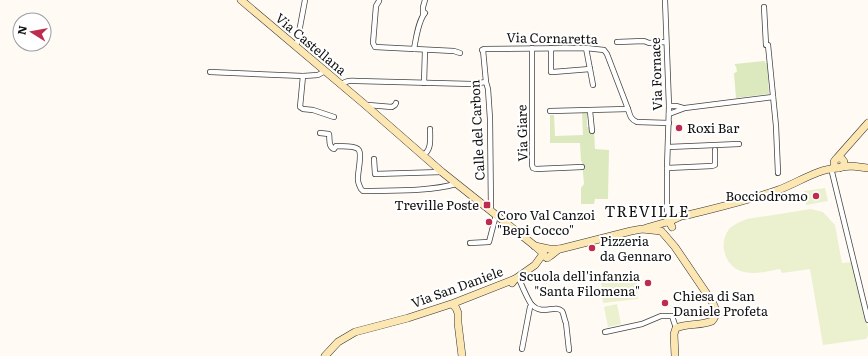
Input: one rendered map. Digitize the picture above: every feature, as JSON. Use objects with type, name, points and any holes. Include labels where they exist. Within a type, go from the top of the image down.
[{"type":"street","name":"Via Castellana","points":[[241,0],[341,84],[456,184],[546,253]]},
{"type":"street","points":[[295,46],[297,43],[305,0]]},
{"type":"street","points":[[414,49],[424,14],[423,7],[426,0]]},
{"type":"street","name":"Via Fornace","points":[[665,0],[670,106],[666,227]]},
{"type":"street","points":[[379,1],[376,6],[372,43],[375,47],[454,51],[460,53]]},
{"type":"street","points":[[764,7],[766,45],[768,45],[777,144],[778,173]]},
{"type":"street","points":[[617,42],[666,42]]},
{"type":"street","name":"Via Giare","points":[[532,48],[533,168],[582,167]]},
{"type":"street","points":[[551,48],[551,72],[590,69]]},
{"type":"street","points":[[586,48],[593,85]]},
{"type":"street","name":"Via Cornaretta","points":[[484,49],[586,48],[605,51],[630,117],[637,122],[669,123]]},
{"type":"street","name":"Calle del Carbon","points":[[484,49],[482,50],[488,89],[490,119],[493,213]]},
{"type":"street","points":[[424,83],[425,50]]},
{"type":"street","points":[[210,72],[303,76],[318,75],[325,71]]},
{"type":"street","points":[[303,76],[300,107],[302,109],[313,110],[334,117]]},
{"type":"street","points":[[341,84],[349,80],[472,84],[486,82]]},
{"type":"street","points":[[349,91],[348,89],[350,85],[357,81]]},
{"type":"street","points":[[669,114],[685,108],[773,97]]},
{"type":"street","points":[[365,106],[392,107],[396,103]]},
{"type":"street","points":[[670,106],[685,108]]},
{"type":"street","points":[[550,111],[628,109]]},
{"type":"street","points":[[590,110],[592,131]]},
{"type":"street","points":[[868,123],[846,148],[838,163],[868,320]]},
{"type":"street","points":[[423,155],[428,152],[429,149],[430,129]]},
{"type":"street","points":[[320,133],[329,134],[330,147],[332,149],[336,146],[353,147],[360,151],[358,180],[363,191],[416,190],[439,188],[456,184]]},
{"type":"street","points":[[668,147],[739,144]]},
{"type":"street","points":[[667,168],[712,166],[715,164],[715,150]]},
{"type":"street","points":[[374,159],[375,174],[442,172]]},
{"type":"street","points":[[546,253],[631,231],[666,227],[690,215],[762,196],[838,163],[868,168]]},
{"type":"street","points":[[470,243],[489,242],[493,213]]},
{"type":"street","points":[[666,227],[675,246],[716,310],[716,314],[712,322],[705,324],[683,325],[676,328]]},
{"type":"street","name":"Via San Daniele","points":[[325,356],[338,342],[355,332],[443,308],[466,300],[516,278],[535,265],[546,253]]},
{"type":"street","points":[[516,278],[532,305],[544,311],[556,308],[563,313],[566,323],[569,350]]},
{"type":"street","points":[[443,308],[455,309],[460,307],[466,300]]},
{"type":"street","points":[[522,349],[530,307],[532,305]]},
{"type":"street","points":[[455,309],[462,356]]},
{"type":"street","points":[[605,332],[642,324],[661,316],[672,316],[676,328],[674,334],[675,356]]},
{"type":"green space","points":[[765,61],[765,63],[767,63],[769,94],[736,98],[734,73],[737,72],[735,64]]},
{"type":"green space","points":[[582,113],[587,113],[587,127],[591,127],[594,131],[595,149],[609,150],[608,199],[595,199],[594,204],[581,204],[581,188],[584,184],[580,143],[550,143],[550,115],[554,115],[555,136],[583,135]]},
{"type":"green space","name":"Bocciodromo","points":[[825,188],[828,201],[806,205],[804,191]]},
{"type":"green space","points":[[811,209],[823,212],[835,225],[842,263],[852,262],[868,328],[868,336],[866,339],[823,345],[810,269],[782,273],[780,269],[748,273],[737,270],[732,266],[725,254],[724,241],[726,234],[730,228],[738,223],[747,219]]},
{"type":"green space","points":[[636,278],[638,299],[603,303],[601,282]]},
{"type":"green space","points":[[617,304],[621,324],[608,327],[604,307]]},
{"type":"place","name":"Roxi Bar","points":[[679,128]]},
{"type":"place","name":"Bocciodromo","points":[[816,196]]},
{"type":"place","name":"Treville Poste","points":[[487,205]]},
{"type":"place","name":"Coro Val Canzoi \"Bepi Cocco\"","points":[[489,222]]},
{"type":"place","name":"Pizzeria da Gennaro","points":[[592,248]]},
{"type":"place","name":"Scuola dell'infanzia \"Santa Filomena\"","points":[[648,283]]},
{"type":"place","name":"Chiesa di San Daniele Profeta","points":[[665,303]]},
{"type":"district","name":"TREVILLE","points":[[647,212]]}]
